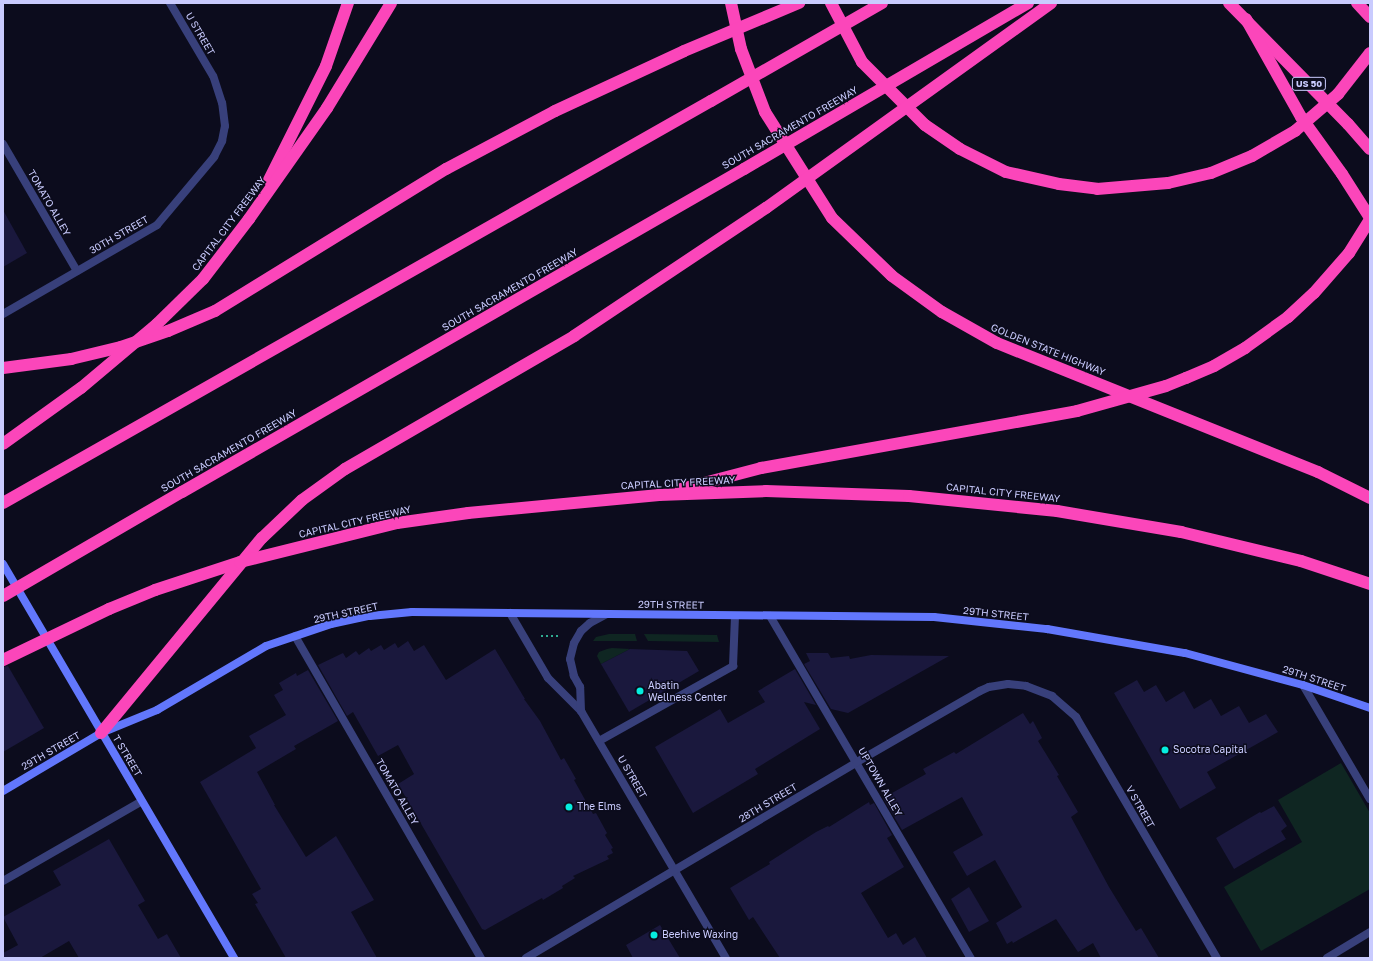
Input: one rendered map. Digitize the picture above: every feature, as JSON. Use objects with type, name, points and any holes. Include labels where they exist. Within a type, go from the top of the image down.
[{"type":"highway","points":[[249,219],[326,66],[348,3]]},
{"type":"highway","name":"CAPITAL CITY FREEWAY","points":[[3,444],[81,388],[162,320],[203,279],[249,219],[327,108],[391,3]]},
{"type":"highway","name":"GOLDEN STATE HIGHWAY","points":[[731,3],[741,49],[764,112],[832,218],[892,276],[942,312],[997,343],[1318,472],[1370,498]]},
{"type":"highway","points":[[3,368],[71,359],[120,347],[168,331],[215,311],[446,169],[555,111],[684,51],[799,3]]},
{"type":"highway","points":[[831,3],[862,62],[925,125],[960,149],[1006,172],[1058,184],[1097,189],[1168,184],[1211,172],[1252,156],[1295,131],[1338,94],[1370,54]]},
{"type":"highway","points":[[3,503],[711,102],[882,3]]},
{"type":"highway","name":"SOUTH SACRAMENTO FREEWAY","points":[[3,596],[744,169],[1028,3]]},
{"type":"highway","points":[[102,733],[262,538],[302,500],[345,469],[574,336],[766,208],[1051,3]]},
{"type":"highway","name":"US 50","points":[[1229,3],[1348,124],[1370,150]]},
{"type":"highway","points":[[1357,3],[1370,17]]},
{"type":"highway","points":[[658,495],[761,468],[1077,411],[1166,386],[1214,366],[1245,348],[1288,317],[1314,293],[1349,253],[1370,219],[1342,174],[1301,117],[1246,19]]},
{"type":"highway","name":"CAPITAL CITY FREEWAY","points":[[3,660],[109,609],[155,590],[240,562],[397,523],[468,513],[658,495],[766,491],[908,496],[1057,511],[1181,532],[1301,561],[1370,584]]},
{"type":"main road","name":"T STREET","points":[[3,564],[234,958]]},
{"type":"main road","name":"29TH STREET","points":[[3,791],[102,733],[157,710],[266,646],[331,624],[370,616],[405,613],[934,617],[1047,629],[1185,653],[1303,685],[1370,708]]},
{"type":"street","name":"U STREET","points":[[170,3],[213,76]]},
{"type":"street","name":"30TH STREET","points":[[3,314],[157,225],[214,157],[222,141],[225,126],[222,102],[213,76]]},
{"type":"street","name":"TOMATO ALLEY","points":[[3,144],[77,271]]},
{"type":"street","name":"U STREET","points":[[510,613],[548,678],[581,711],[726,958]]},
{"type":"street","points":[[581,711],[580,687],[574,676],[570,660],[574,644],[581,631],[590,623],[607,614]]},
{"type":"street","points":[[599,741],[733,666],[735,616]]},
{"type":"street","name":"UPTOWN ALLEY","points":[[770,616],[971,958]]},
{"type":"street","name":"TOMATO ALLEY","points":[[295,636],[481,958]]},
{"type":"street","name":"28TH STREET","points":[[526,958],[857,762],[989,687],[1008,684],[1026,686]]},
{"type":"street","points":[[1303,685],[1370,799]]},
{"type":"street","name":"V STREET","points":[[1026,686],[1052,696],[1076,717],[1217,958]]},
{"type":"street","points":[[3,881],[142,801]]},
{"type":"street","points":[[1327,958],[1370,932]]},
{"type":"path","points":[[541,636],[562,636]]},
{"type":"green space","points":[[609,634],[635,634],[637,641],[593,641],[596,637]]},
{"type":"green space","points":[[644,634],[717,635],[719,642],[648,641]]},
{"type":"green space","points":[[607,649],[630,649],[601,664],[597,656],[599,652]]},
{"type":"green space","points":[[1341,763],[1370,813],[1370,889],[1261,951],[1224,887],[1302,842],[1278,800]]},
{"type":"building","points":[[3,210],[27,253],[3,267]]},
{"type":"building","points":[[408,641],[414,651],[424,645],[446,680],[495,649],[524,699],[540,721],[561,760],[564,758],[576,779],[574,780],[593,814],[596,813],[607,833],[605,835],[613,848],[611,849],[613,853],[607,856],[609,859],[573,876],[575,878],[562,886],[563,888],[485,930],[482,929],[398,784],[414,774],[398,745],[378,756],[353,712],[347,716],[318,665],[343,653],[346,658],[356,651],[359,655],[369,648],[371,651],[381,645],[384,650],[395,643],[398,648]]},
{"type":"building","name":"Abatin Wellness Center","points":[[630,649],[687,651],[699,671],[629,712],[601,664]]},
{"type":"building","points":[[806,653],[828,653],[831,658],[849,656],[850,659],[871,655],[949,656],[848,713],[831,709],[804,664],[810,661]]},
{"type":"building","points":[[8,666],[44,728],[3,752],[3,667]]},
{"type":"building","points":[[795,669],[816,705],[804,702],[820,729],[755,769],[758,774],[693,813],[655,747],[720,709],[728,723],[765,702],[758,691]]},
{"type":"building","points":[[308,670],[338,721],[294,746],[296,749],[257,772],[274,805],[306,857],[336,836],[374,900],[351,912],[377,958],[286,958],[255,904],[258,903],[252,894],[261,889],[200,782],[256,748],[249,736],[286,715],[274,695],[283,690],[279,683],[296,673],[297,676]]},
{"type":"building","points":[[1137,680],[1144,692],[1156,685],[1166,702],[1184,691],[1194,709],[1211,699],[1221,716],[1239,706],[1249,723],[1266,714],[1278,732],[1207,772],[1216,788],[1180,809],[1114,693]]},
{"type":"building","points":[[1023,713],[1030,724],[1033,721],[1042,738],[1038,741],[1059,775],[1057,776],[1078,812],[1071,817],[1109,887],[1136,931],[1141,928],[1159,958],[1101,958],[1093,943],[1078,952],[1056,919],[1013,943],[1012,941],[1007,944],[996,923],[1022,907],[995,860],[967,876],[953,852],[983,835],[962,797],[902,830],[883,798],[926,774],[923,769],[954,752],[956,754]]},
{"type":"building","points":[[869,802],[870,805],[874,803],[892,835],[887,838],[904,867],[861,893],[888,938],[896,933],[903,945],[915,937],[927,958],[780,958],[753,917],[749,920],[730,888],[770,864],[769,862],[816,832],[828,826],[829,827]]},
{"type":"building","points":[[1274,806],[1287,826],[1281,831],[1286,839],[1234,869],[1216,838],[1260,812],[1261,813]]},
{"type":"building","points":[[109,839],[145,901],[138,905],[158,939],[167,934],[181,958],[79,958],[69,941],[40,958],[3,958],[3,953],[18,945],[3,917],[61,885],[53,871]]},
{"type":"building","points":[[969,887],[989,921],[969,932],[951,899]]},
{"type":"building","name":"Beehive Waxing","points":[[660,925],[680,958],[633,958],[626,945]]},
{"type":"place","name":"Abatin Wellness Center","points":[[640,691]]},
{"type":"place","name":"Socotra Capital","points":[[1165,750]]},
{"type":"place","name":"The Elms","points":[[569,807]]},
{"type":"place","name":"Beehive Waxing","points":[[654,935]]}]
